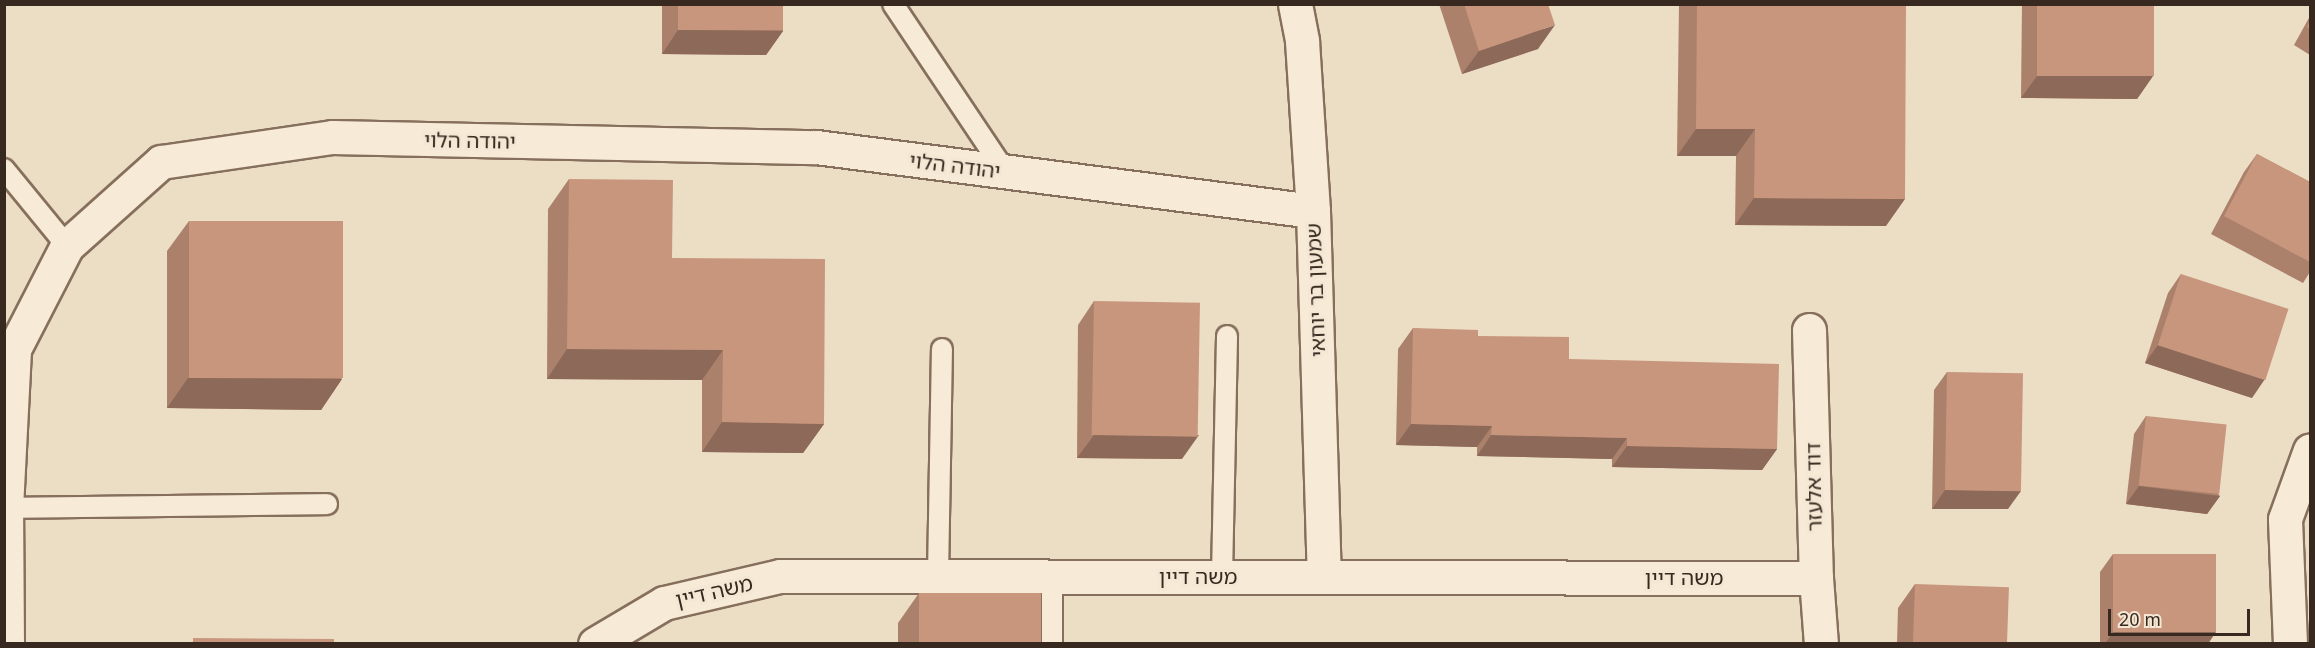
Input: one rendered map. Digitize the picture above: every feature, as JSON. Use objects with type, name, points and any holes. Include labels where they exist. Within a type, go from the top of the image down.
[{"type":"street","name":"שמעון בר יוחאי","points":[[1295,4],[1302,41],[1313,211],[1324,577]]},
{"type":"street","name":"יהודה הלוי","points":[[8,644],[6,508],[14,349],[67,246],[161,162],[332,137],[816,147],[1313,211]]},
{"type":"street","name":"דוד אלעזר","points":[[1809,330],[1816,578],[1821,644]]},
{"type":"street","points":[[2290,644],[2285,519],[2310,450]]},
{"type":"street","name":"משה דיין","points":[[595,644],[664,603],[780,576],[1816,578]]},
{"type":"lane","points":[[893,4],[1005,171]]},
{"type":"lane","points":[[4,169],[67,246]]},
{"type":"lane","points":[[1222,576],[1227,336]]},
{"type":"lane","points":[[938,576],[942,349]]},
{"type":"lane","points":[[6,508],[327,504]]},
{"type":"lane","points":[[1052,576],[1052,644]]},
{"type":"building","points":[[678,4],[783,4],[783,30],[678,30]]},
{"type":"building","points":[[1464,4],[1548,4],[1555,25],[1479,51]]},
{"type":"building","points":[[1697,4],[1906,4],[1905,199],[1754,198],[1755,129],[1696,129]]},
{"type":"building","points":[[2037,4],[2154,4],[2154,76],[2037,76]]},
{"type":"building","points":[[2257,154],[2310,182],[2310,262],[2224,216]]},
{"type":"building","points":[[569,179],[673,180],[672,258],[825,259],[824,424],[722,422],[723,350],[567,349]]},
{"type":"building","points":[[189,221],[343,221],[343,378],[189,378]]},
{"type":"building","points":[[2181,274],[2288,309],[2265,380],[2158,345]]},
{"type":"building","points":[[1094,301],[1200,303],[1198,437],[1092,435]]},
{"type":"building","points":[[1413,328],[1478,330],[1478,336],[1569,337],[1569,359],[1779,364],[1777,449],[1627,446],[1627,438],[1491,435],[1492,426],[1411,424]]},
{"type":"building","points":[[1947,372],[2023,373],[2021,491],[1945,490]]},
{"type":"building","points":[[2146,416],[2227,424],[2219,494],[2139,486]]},
{"type":"building","points":[[2113,554],[2216,554],[2216,632],[2113,632]]},
{"type":"building","points":[[1915,584],[2009,587],[2007,644],[1913,644]]},
{"type":"building","points":[[919,593],[1041,593],[1041,644],[919,644]]},
{"type":"building","points":[[193,638],[334,639],[334,644],[193,644]]}]
